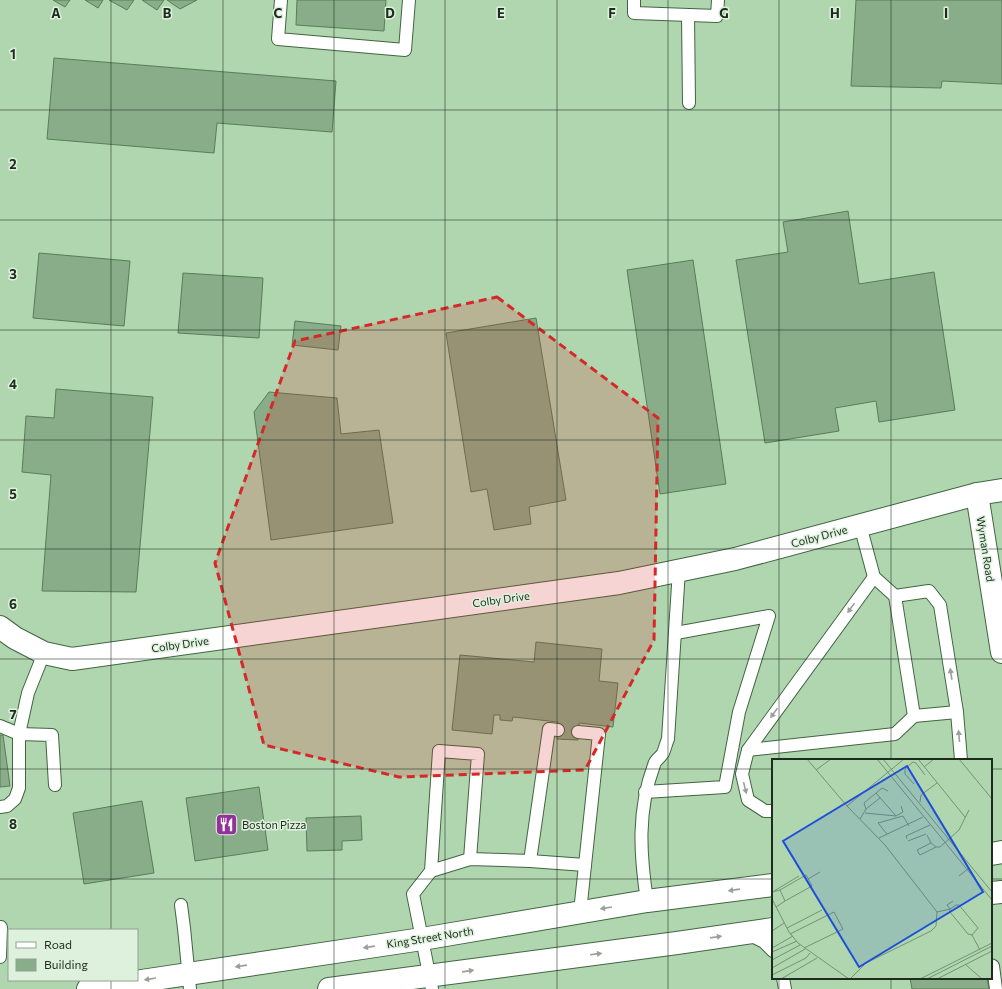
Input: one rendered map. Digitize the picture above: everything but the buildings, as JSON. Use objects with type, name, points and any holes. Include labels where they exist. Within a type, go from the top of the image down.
[{"type":"street","name":"Colby Drive","points":[[0,627],[15,638],[44,653],[72,659],[619,583],[736,559],[977,494],[1002,490]]},
{"type":"street","name":"Wyman Road","points":[[977,494],[1002,652]]},
{"type":"street","points":[[992,854],[1002,852]]},
{"type":"street","name":"King Street North","points":[[88,989],[189,981],[580,912],[647,901],[772,885]]},
{"type":"street","points":[[992,893],[1002,892]]},
{"type":"street","points":[[329,989],[430,982],[772,929]]},
{"type":"lane","points":[[281,0],[278,39],[405,50],[409,0]]},
{"type":"lane","points":[[634,0],[634,13],[717,16],[718,0]]},
{"type":"lane","points":[[688,15],[689,104]]},
{"type":"lane","points":[[860,525],[874,577],[895,596],[914,716]]},
{"type":"lane","points":[[647,901],[640,837],[645,792],[654,763],[663,753],[668,739],[679,570]]},
{"type":"lane","points":[[772,811],[765,811],[748,800],[742,774],[748,750],[874,577]]},
{"type":"lane","points":[[895,596],[929,591],[940,605],[957,712],[961,759]]},
{"type":"lane","points":[[645,792],[725,787],[739,712],[769,616],[676,633]]},
{"type":"lane","points":[[0,807],[7,806],[15,798],[19,788],[19,734],[28,693],[44,653]]},
{"type":"lane","points":[[748,750],[895,734],[914,716],[957,712]]},
{"type":"lane","points":[[0,726],[19,734],[52,735],[55,785]]},
{"type":"lane","points":[[530,861],[549,729],[558,730]]},
{"type":"lane","points":[[578,732],[598,734],[580,912]]},
{"type":"lane","points":[[430,982],[413,894],[431,871],[439,751],[478,754],[470,859]]},
{"type":"lane","points":[[431,871],[470,859],[585,865]]},
{"type":"lane","points":[[181,905],[189,981]]},
{"type":"lane","points":[[0,957],[2,927]]},
{"type":"lane","points":[[746,933],[764,942],[772,950]]},
{"type":"lane","points":[[992,966],[996,989]]},
{"type":"lane","points":[[783,979],[785,989]]},
{"type":"highlighted area","points":[[497,297],[658,418],[654,640],[585,770],[399,777],[264,745],[215,563],[295,341]]},
{"type":"place","name":"Boston Pizza","points":[[227,824]]}]
